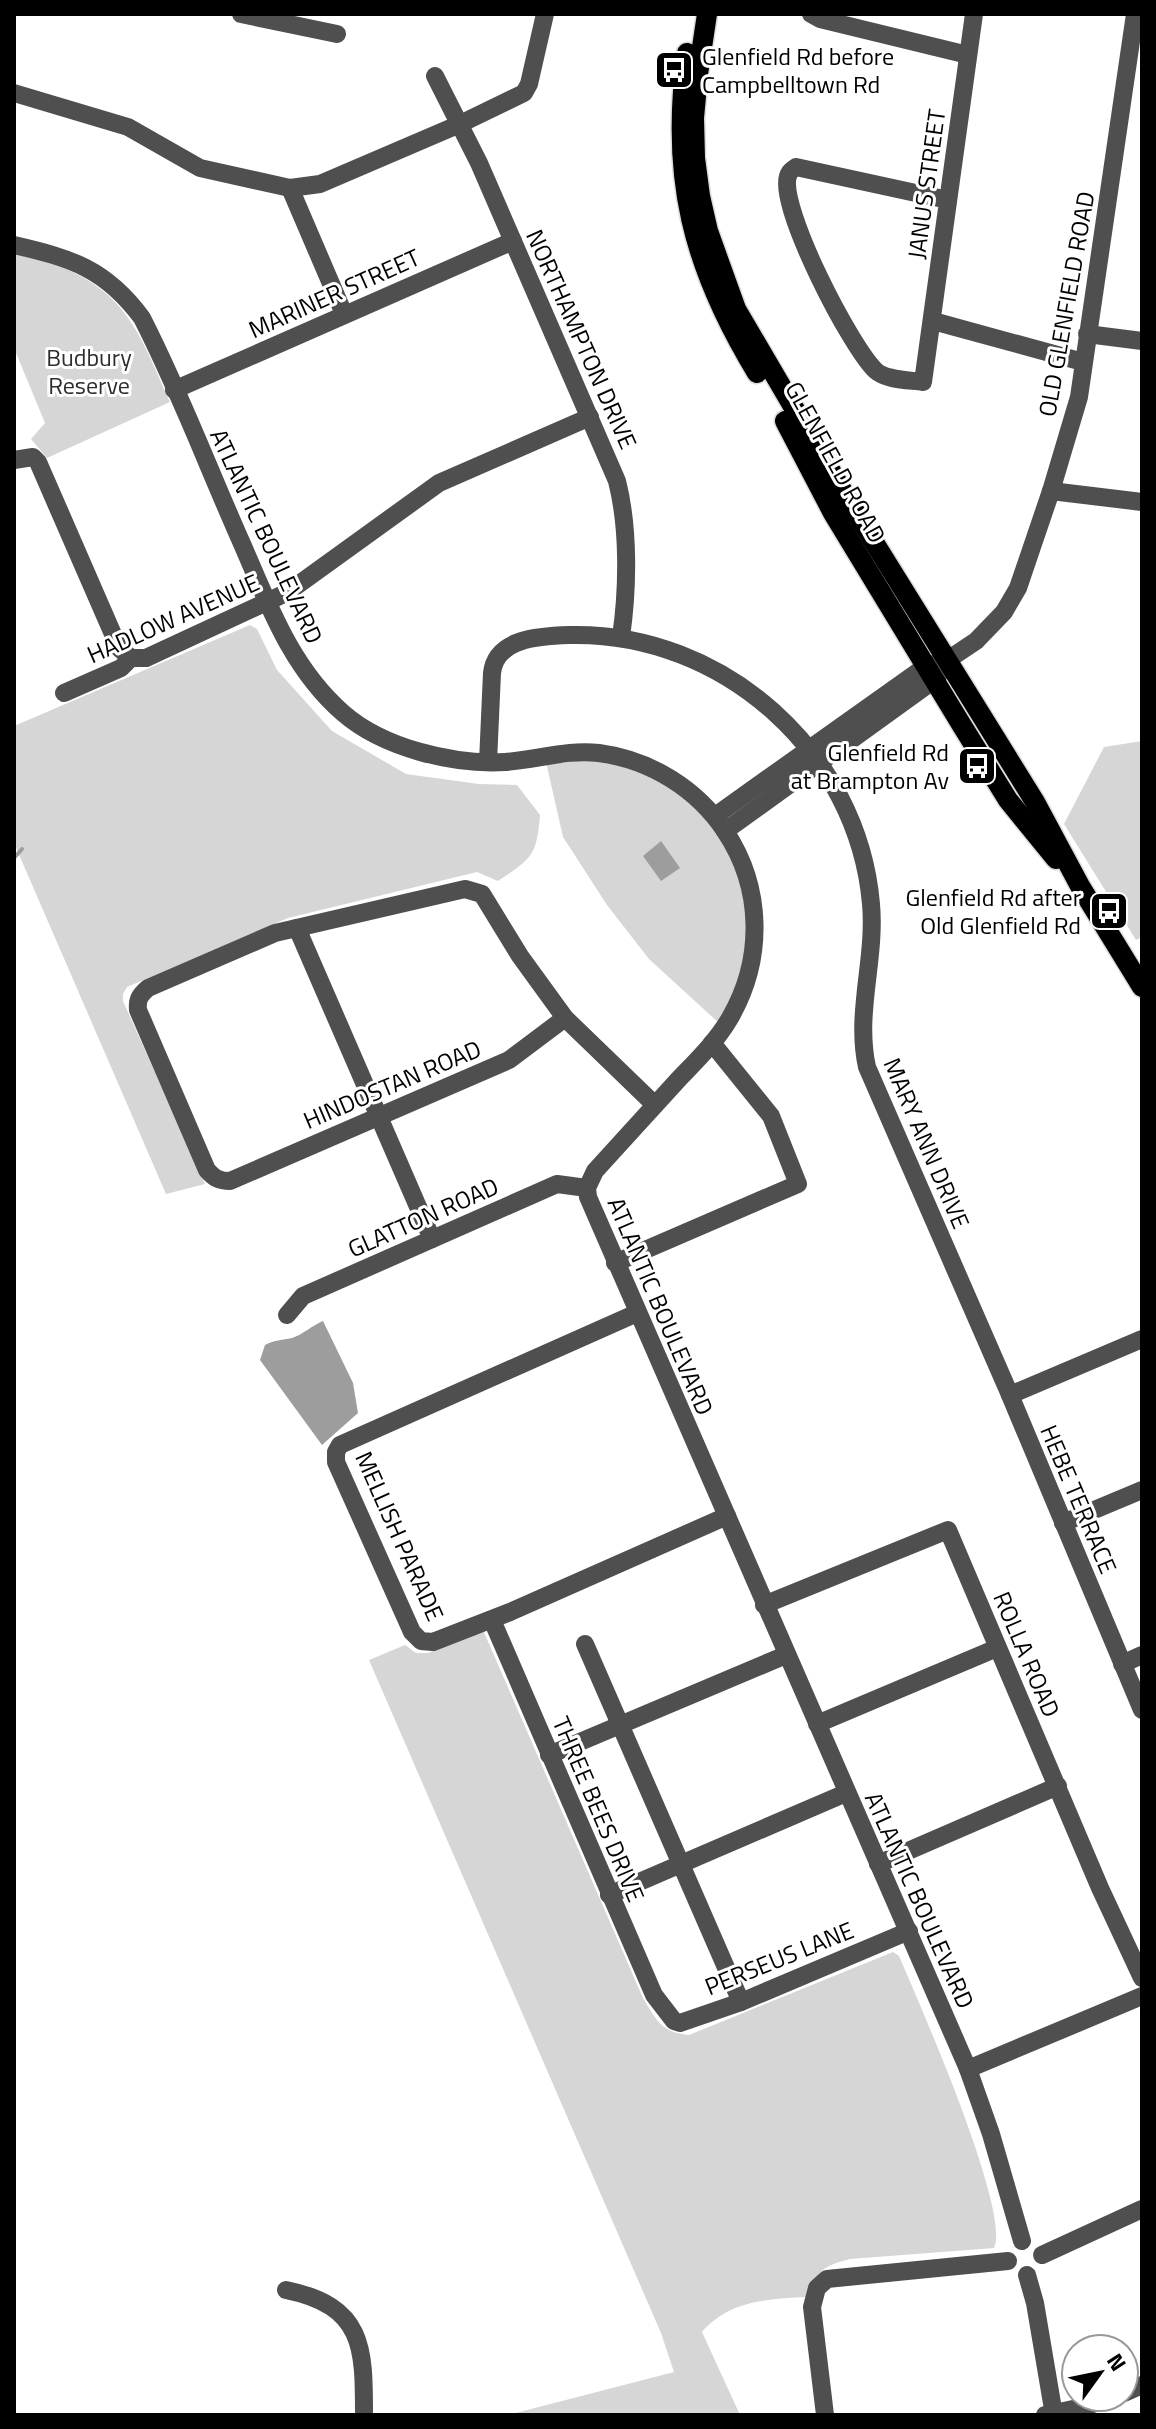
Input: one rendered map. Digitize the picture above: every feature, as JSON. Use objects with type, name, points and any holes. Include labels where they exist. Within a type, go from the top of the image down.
[{"type":"main road","name":"GLENFIELD ROAD","points":[[693,14],[681,97],[680,155],[691,225],[707,277],[736,339],[800,448],[833,513],[930,673],[1008,800],[1080,886]]},
{"type":"main road","name":"GLENFIELD ROAD","points":[[707,14],[695,104],[695,158],[702,208],[721,275],[736,309],[946,661],[1035,802],[1080,886],[1142,987]]},
{"type":"street","points":[[241,14],[337,34]]},
{"type":"street","points":[[14,93],[128,127],[200,168],[290,188],[320,184],[524,93],[529,84],[545,14]]},
{"type":"street","points":[[811,14],[820,19],[968,55]]},
{"type":"street","name":"JANUS STREET","points":[[948,200],[796,167],[789,171],[787,179],[792,212],[820,280],[865,359],[883,376],[923,382],[974,14]]},
{"type":"street","name":"OLD GLENFIELD ROAD","points":[[946,661],[976,641],[1004,612],[1018,588],[1079,397],[1135,14]]},
{"type":"street","name":"NORTHAMPTON DRIVE","points":[[435,76],[460,124],[610,462],[621,498],[624,539],[621,637]]},
{"type":"street","points":[[290,188],[344,314]]},
{"type":"street","name":"MARINER STREET","points":[[174,390],[513,241]]},
{"type":"street","name":"ATLANTIC BOULEVARD","points":[[14,245],[74,261],[114,286],[142,318],[267,602],[296,659],[315,685],[345,715],[408,748],[444,758],[507,762],[569,752],[599,753],[620,758],[674,780],[705,805],[737,849],[751,884],[754,944],[743,992],[730,1019],[712,1043],[595,1171],[587,1188],[591,1207],[615,1263],[968,2069],[991,2134],[1022,2241]]},
{"type":"street","points":[[933,321],[1083,362]]},
{"type":"street","points":[[1087,334],[1142,341]]},
{"type":"street","name":"HADLOW AVENUE","points":[[64,693],[121,668],[131,658],[146,658],[288,592],[439,483],[590,417]]},
{"type":"street","points":[[14,460],[33,457],[43,470],[119,648],[131,658]]},
{"type":"street","points":[[1051,491],[1142,502]]},
{"type":"street","name":"MARY ANN DRIVE","points":[[488,762],[492,673],[500,652],[519,642],[543,637],[621,637],[665,649],[722,674],[774,710],[815,755],[838,793],[858,838],[870,890],[871,943],[862,1043],[867,1067],[1010,1395]]},
{"type":"street","points":[[720,823],[946,661]]},
{"type":"street","points":[[432,1239],[297,928],[465,889],[474,890],[482,894],[520,956],[565,1018],[655,1105]]},
{"type":"street","name":"HINDOSTAN ROAD","points":[[297,928],[275,933],[148,988],[137,1002],[207,1170],[214,1178],[230,1181],[509,1060],[565,1018]]},
{"type":"street","points":[[615,1263],[798,1184],[771,1116],[712,1043]]},
{"type":"street","name":"GLATTON ROAD","points":[[287,1315],[303,1296],[557,1184],[587,1188]]},
{"type":"street","name":"MELLISH PARADE","points":[[637,1313],[340,1445],[336,1462],[412,1632],[421,1641],[433,1642],[492,1620],[727,1516]]},
{"type":"street","points":[[1010,1395],[1142,1339]]},
{"type":"street","name":"HEBE TERRACE","points":[[1010,1395],[1142,1710]]},
{"type":"street","points":[[1063,1523],[1142,1490]]},
{"type":"street","name":"ROLLA ROAD","points":[[764,1605],[948,1530],[1100,1888],[1142,1978]]},
{"type":"street","name":"THREE BEES DRIVE","points":[[492,1620],[609,1895],[654,1995],[668,2015]]},
{"type":"street","points":[[585,1644],[741,2002]]},
{"type":"street","points":[[817,1724],[997,1648]]},
{"type":"street","points":[[549,1755],[786,1655]]},
{"type":"street","points":[[1122,1664],[1142,1655]]},
{"type":"street","points":[[878,1864],[1058,1786]]},
{"type":"street","points":[[609,1895],[846,1793]]},
{"type":"street","name":"PERSEUS LANE","points":[[668,2015],[680,2023],[741,2002],[909,1931]]},
{"type":"street","points":[[968,2069],[1142,1996]]},
{"type":"street","points":[[1042,2255],[1142,2209]]},
{"type":"street","points":[[1022,2241],[1035,2243],[1042,2255],[1039,2268],[1027,2275],[1015,2271],[1008,2261],[1010,2248],[1022,2241]]},
{"type":"street","points":[[825,2415],[812,2307],[817,2288],[827,2279],[1008,2261]]},
{"type":"street","points":[[1027,2275],[1035,2303],[1051,2414]]},
{"type":"street","points":[[286,2290],[326,2302],[354,2331],[363,2356],[364,2415]]},
{"type":"green space","name":"Budbury Reserve","points":[[14,252],[44,260],[84,278],[118,305],[141,339],[170,402],[47,458],[31,439],[45,423],[14,348]]},
{"type":"green space","points":[[250,625],[257,629],[277,670],[332,731],[406,774],[479,784],[517,785],[540,815],[539,829],[530,855],[498,881],[477,872],[288,918],[127,987],[123,1001],[205,1184],[166,1194],[14,843],[14,726]]},
{"type":"green space","points":[[1142,741],[1142,937],[1136,940],[1064,824],[1104,747]]},
{"type":"green space","points":[[577,759],[617,762],[657,777],[698,810],[725,844],[747,900],[747,961],[720,1024],[649,959],[607,905],[563,837],[546,762]]},
{"type":"green space","points":[[483,1630],[643,1998],[661,2024],[672,2031],[689,2035],[893,1952],[899,1956],[924,2015],[977,2152],[996,2227],[994,2248],[850,2259],[823,2270],[808,2297],[737,2307],[713,2321],[702,2332],[740,2415],[508,2415],[674,2372],[661,2333],[369,1660],[405,1645],[416,1653],[428,1653]]},
{"type":"shaded area","points":[[661,841],[680,868],[661,881],[643,856]]},
{"type":"shaded area","points":[[323,1321],[353,1383],[358,1413],[322,1445],[260,1360],[265,1345],[296,1337]]},
{"type":"waterway","points":[[14,858],[22,849]]},
{"type":"place","name":"Glenfield Rd before Campbelltown Rd","points":[[674,70]]},
{"type":"place","name":"Glenfield Rd at Brampton Av","points":[[977,766]]},
{"type":"place","name":"Glenfield Rd after Old Glenfield Rd","points":[[1109,911]]}]
